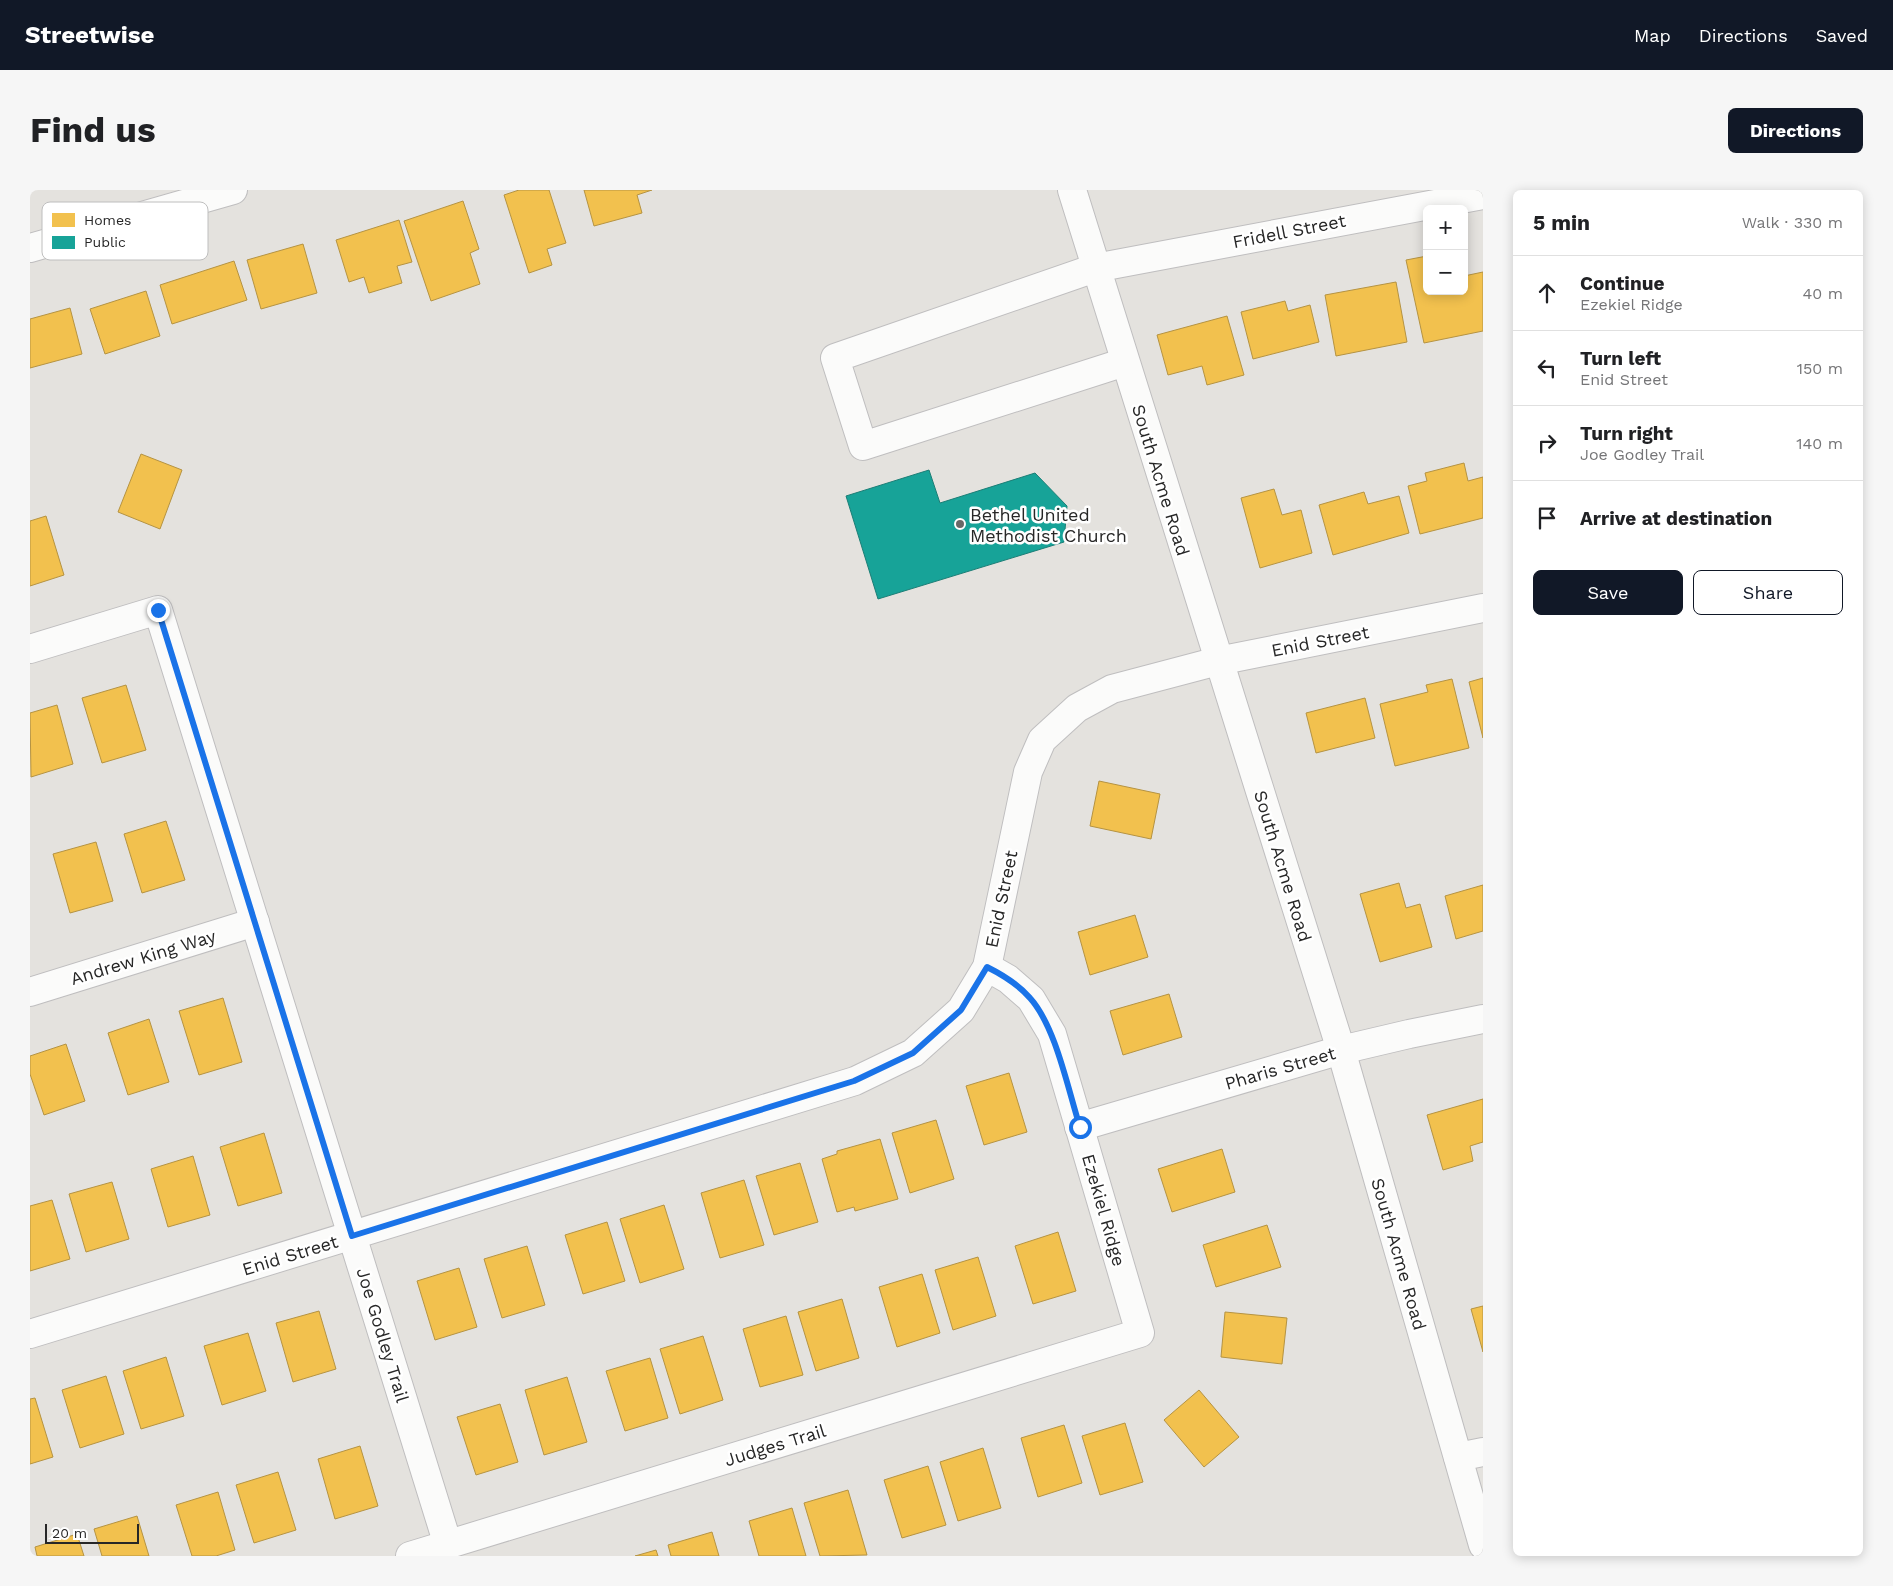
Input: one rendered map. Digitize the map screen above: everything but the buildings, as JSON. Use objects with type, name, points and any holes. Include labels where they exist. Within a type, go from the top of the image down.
[{"type":"street","points":[[191,202],[233,190]]},
{"type":"street","name":"South Acme Road","points":[[1072,190],[1218,660],[1470,1455],[1483,1545]]},
{"type":"street","name":"Fridell Street","points":[[1125,362],[862,446],[835,358],[1095,268],[1483,194]]},
{"type":"street","name":"Enid Street","points":[[30,1334],[854,1081],[913,1053],[961,1010],[987,967],[1028,772],[1042,740],[1077,708],[1112,689],[1218,660],[1483,608]]},
{"type":"street","name":"Joe Godley Trail","points":[[30,648],[158,610],[448,1544]]},
{"type":"street","name":"Andrew King Way","points":[[30,992],[255,922]]},
{"type":"street","name":"Ezekiel Ridge","points":[[987,967],[1008,978],[1031,999],[1052,1034],[1140,1333]]},
{"type":"street","name":"Pharis Street","points":[[1080,1127],[1341,1050],[1483,1019]]},
{"type":"street","name":"Judges Trail","points":[[410,1556],[1140,1333]]},
{"type":"place","name":"Bethel United Methodist Church","points":[[960,524]]},
{"type":"route","points":[[158,610],[352,1236],[854,1081],[913,1053],[961,1010],[987,967],[1008,978],[1031,999],[1052,1034],[1080,1127]]}]
